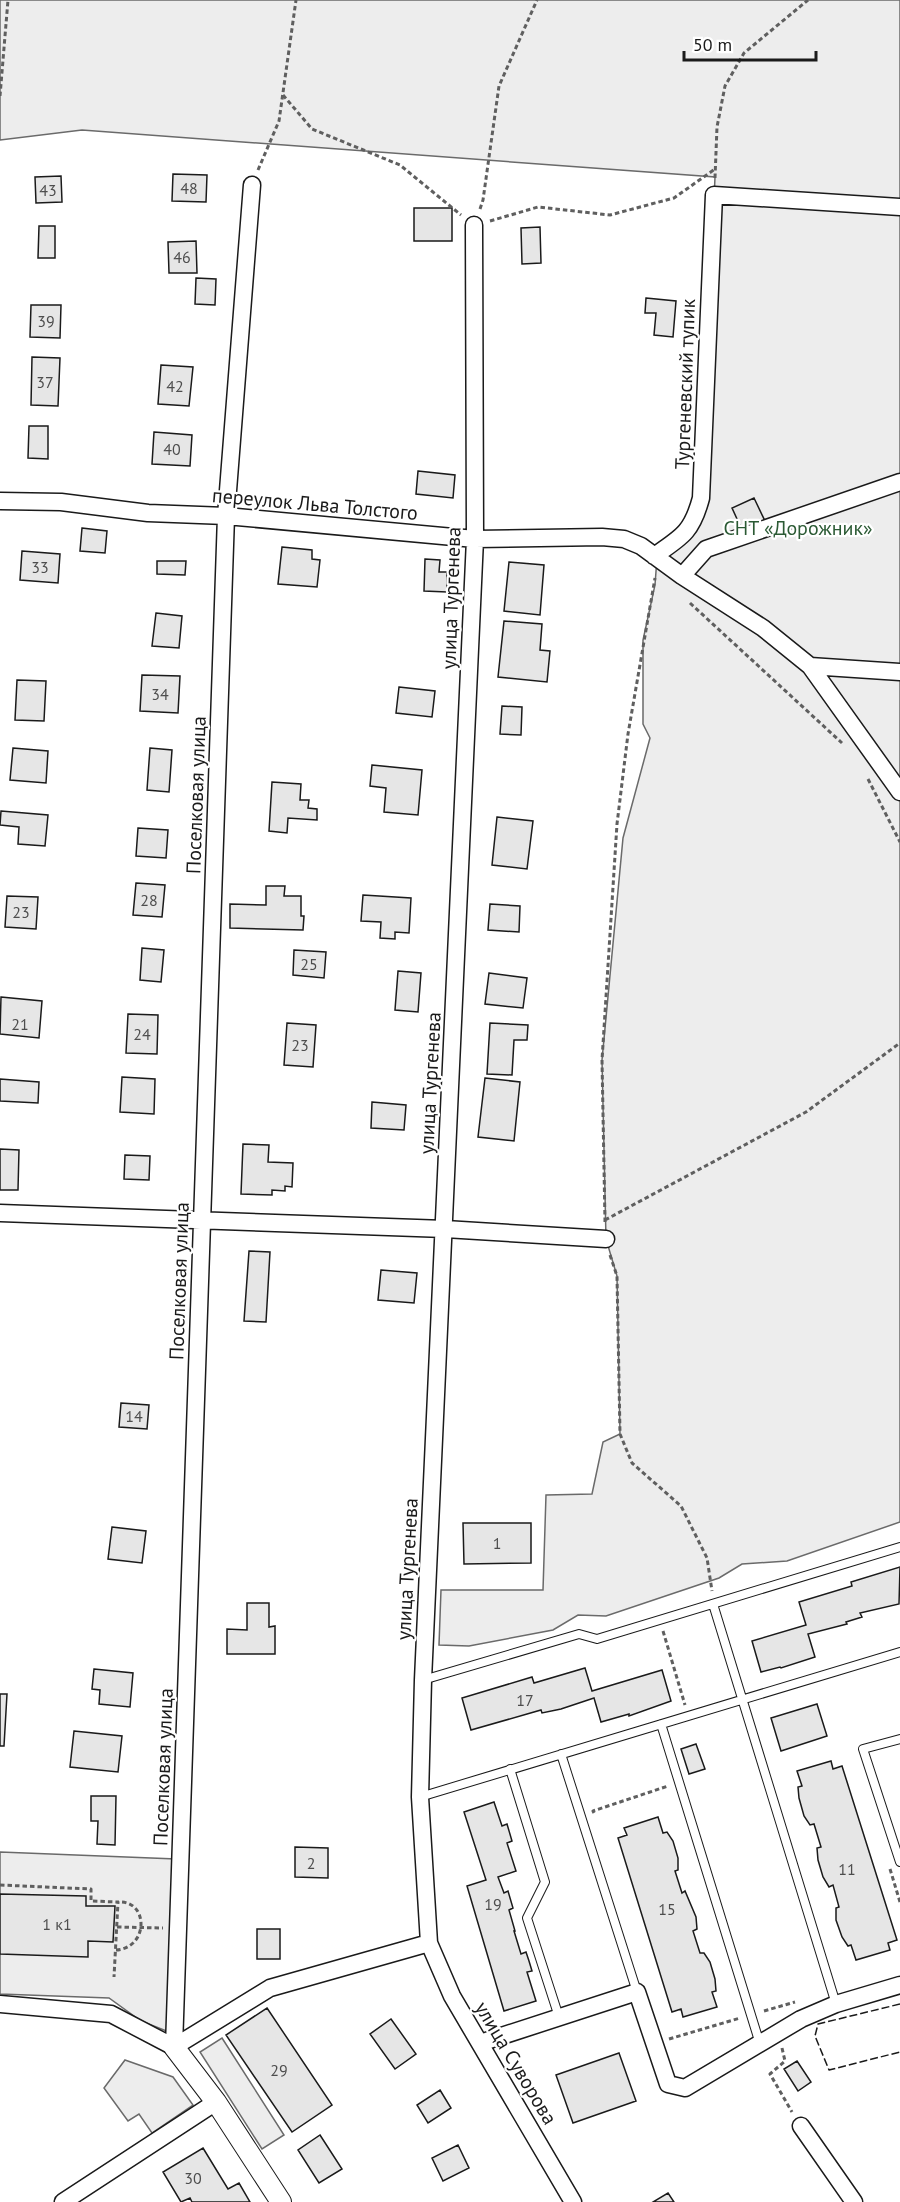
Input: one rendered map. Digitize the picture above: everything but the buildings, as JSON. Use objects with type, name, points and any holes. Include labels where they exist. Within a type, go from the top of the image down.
[{"type":"street","name":"Поселковая улица","points":[[174,2047],[226,516],[252,185]]},
{"type":"street","points":[[714,195],[900,207]]},
{"type":"street","name":"Тургеневский тупик","points":[[656,557],[682,537],[691,526],[701,498],[714,195]]},
{"type":"street","name":"улица Тургенева","points":[[429,1942],[420,1797],[423,1680],[475,539],[474,225]]},
{"type":"street","points":[[682,576],[706,549],[900,482]]},
{"type":"street","name":"переулок Льва Толстого","points":[[0,501],[61,502],[148,513],[226,516],[475,539],[602,537],[624,539],[641,546],[682,576],[763,628],[810,666],[900,792]]},
{"type":"street","points":[[810,666],[900,672]]},
{"type":"street","points":[[0,1213],[445,1229],[606,1239]]},
{"type":"street","points":[[174,2047],[270,1988],[429,1942]]},
{"type":"street","name":"улица Суворова","points":[[429,1942],[452,1996],[573,2202]]},
{"type":"street","points":[[480,2043],[637,1992],[668,2084],[685,2088],[801,2019],[837,2004],[900,1985]]},
{"type":"street","points":[[0,2004],[111,2014],[174,2047],[216,2102],[281,2202]]},
{"type":"street","points":[[63,2202],[216,2102]]},
{"type":"street","points":[[801,2126],[854,2202]]},
{"type":"lane","points":[[423,1680],[579,1635],[597,1639],[900,1547]]},
{"type":"lane","points":[[713,1604],[837,2004]]},
{"type":"lane","points":[[420,1797],[900,1652]]},
{"type":"lane","points":[[661,1724],[760,2044]]},
{"type":"lane","points":[[900,1739],[863,1749],[900,1862]]},
{"type":"lane","points":[[561,1754],[637,1992]]},
{"type":"lane","points":[[510,1769],[545,1882],[527,1918],[559,2017]]},
{"type":"path","points":[[0,96],[8,0]]},
{"type":"path","points":[[252,185],[279,121],[296,0]]},
{"type":"path","points":[[474,225],[483,200],[499,86],[537,0]]},
{"type":"path","points":[[714,195],[717,127],[725,86],[744,53],[808,0]]},
{"type":"path","points":[[283,95],[312,129],[400,165],[474,225]]},
{"type":"path","points":[[474,225],[538,207],[610,215],[674,198],[715,169]]},
{"type":"path","points":[[656,557],[655,585],[643,640],[628,734],[617,824],[602,1060],[606,1239],[617,1276],[620,1434],[632,1463],[681,1506],[707,1558],[713,1604]]},
{"type":"path","points":[[688,602],[849,749]]},
{"type":"path","points":[[867,777],[900,842]]},
{"type":"path","points":[[605,1220],[806,1112],[900,1043]]},
{"type":"path","points":[[660,1620],[688,1716]]},
{"type":"path","points":[[597,1822],[593,1811],[679,1782]]},
{"type":"path","points":[[0,1885],[91,1889],[91,1901],[128,1903],[141,1918],[142,1928],[133,1944],[116,1950]]},
{"type":"path","points":[[114,1977],[118,1902]]},
{"type":"path","points":[[117,1927],[165,1928]]},
{"type":"path","points":[[663,2040],[802,2000]]},
{"type":"path","points":[[781,2044],[785,2061],[770,2074],[801,2126]]},
{"type":"shaded area","points":[[0,0],[900,0],[900,1522],[787,1561],[742,1564],[719,1578],[606,1616],[578,1615],[553,1630],[469,1646],[439,1645],[441,1590],[543,1590],[546,1495],[592,1494],[603,1442],[620,1434],[617,1276],[606,1239],[602,1060],[623,838],[650,738],[643,724],[643,640],[655,585],[657,558],[682,537],[702,483],[715,177],[82,130],[0,140]]},
{"type":"shaded area","points":[[0,1852],[176,1859],[169,2032],[141,2021],[109,1998],[0,1994]]},
{"type":"shaded area","points":[[222,2038],[284,2135],[262,2149],[200,2052]]},
{"type":"shaded area","points":[[125,2060],[173,2077],[193,2105],[152,2133],[139,2114],[128,2121],[104,2088]]},
{"type":"fence","points":[[900,2004],[818,2024],[815,2036],[829,2070],[900,2052]]},
{"type":"park label","name":"СНТ «Дорожник»","points":[[798,528]]}]
